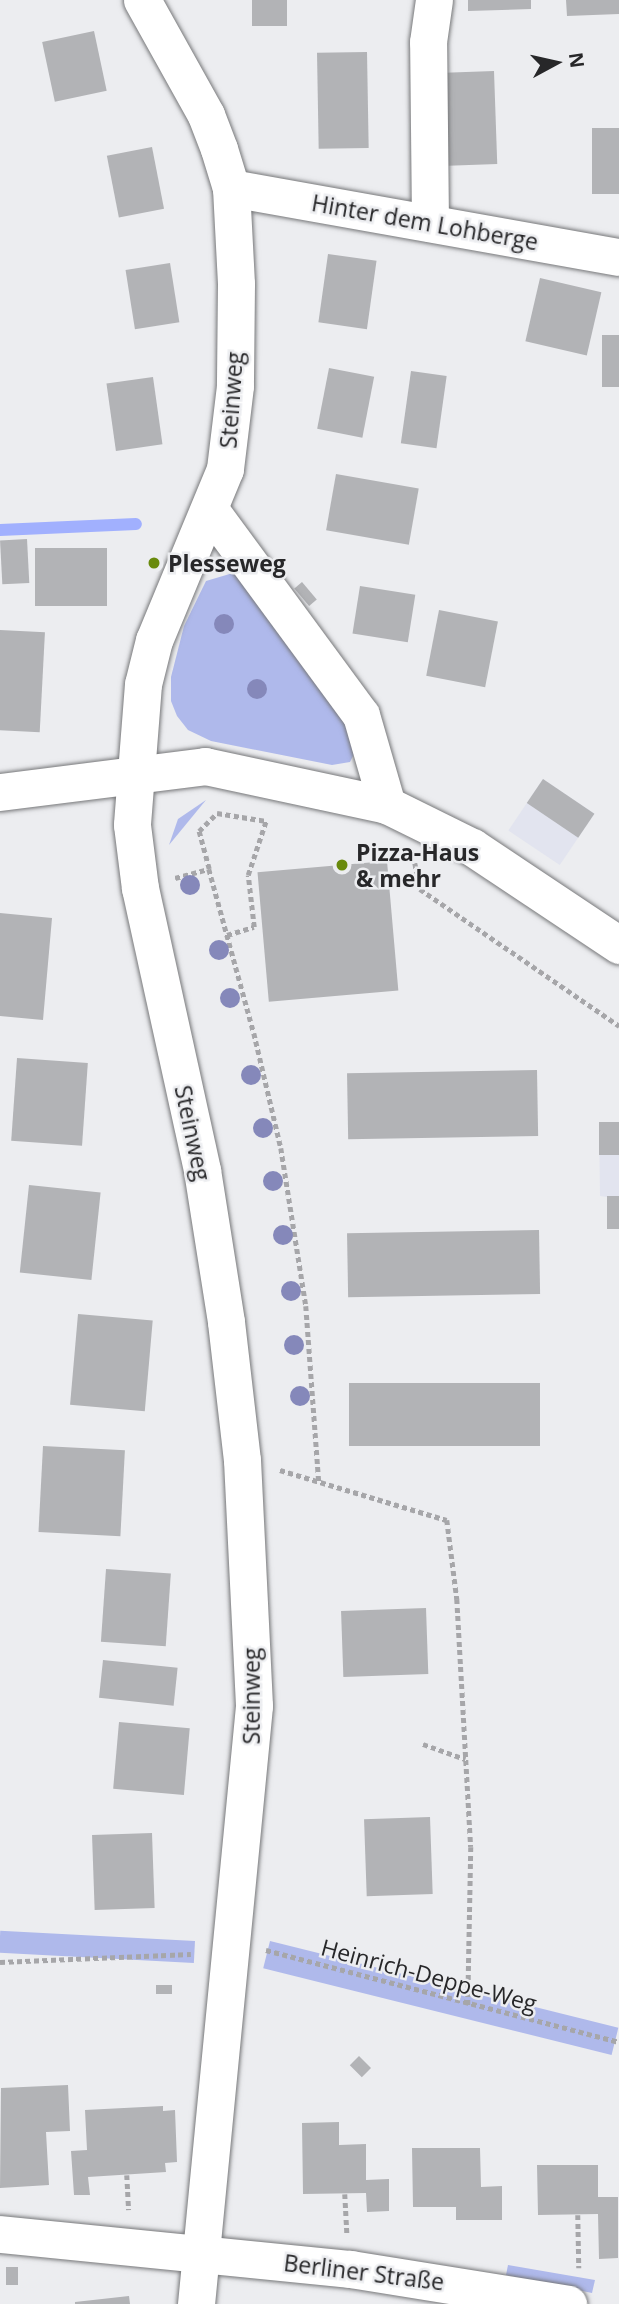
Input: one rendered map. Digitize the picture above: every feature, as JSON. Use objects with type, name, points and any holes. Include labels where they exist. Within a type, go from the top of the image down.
[{"type":"street","name":"Steinweg","points":[[142,0],[206,115],[231,188],[236,284],[233,425],[225,469],[211,511],[166,602],[154,640],[143,684],[132,825],[140,888],[202,1170],[242,1460],[254,1706],[196,2304]]},
{"type":"street","points":[[430,223],[428,41],[434,0]]},
{"type":"street","name":"Hinter dem Lohberge","points":[[231,188],[619,257]]},
{"type":"street","points":[[211,511],[361,715],[387,805]]},
{"type":"street","points":[[0,793],[205,766],[387,805],[472,847],[619,945]]},
{"type":"street","name":"Berliner Straße","points":[[0,2234],[200,2252],[439,2293],[574,2291]]},
{"type":"path","points":[[279,823],[217,813],[199,831],[281,1148],[306,1306],[319,1482]]},
{"type":"path","points":[[227,935],[254,928],[247,875],[266,821]]},
{"type":"path","points":[[407,860],[418,864],[420,889],[619,1027]]},
{"type":"path","points":[[140,888],[209,869]]},
{"type":"path","points":[[242,1460],[447,1520],[471,1847],[468,2005]]},
{"type":"path","points":[[423,1744],[465,1759]]},
{"type":"path","name":"Heinrich-Deppe-Weg","points":[[0,1962],[264,1950],[619,2042]]},
{"type":"path","points":[[574,2291],[578,2215]]},
{"type":"shaded area","points":[[233,573],[244,578],[354,727],[356,750],[350,762],[332,765],[211,741],[188,730],[177,716],[171,701],[171,677],[184,626],[206,581]]},
{"type":"shaded area","points":[[543,779],[594,814],[560,865],[508,830]]},
{"type":"shaded area","points":[[206,800],[169,845],[178,819]]},
{"type":"shaded area","points":[[619,1122],[619,1229],[608,1229],[607,1197],[600,1196],[599,1123]]},
{"type":"shaded area","points":[[0,1931],[195,1941],[194,1963],[0,1953]]},
{"type":"shaded area","points":[[270,1941],[618,2028],[612,2055],[263,1968]]},
{"type":"shaded area","points":[[508,2265],[595,2280],[592,2293],[506,2275]]},
{"type":"building","points":[[252,0],[287,0],[287,26],[252,26]]},
{"type":"building","points":[[468,0],[531,0],[531,9],[468,11]]},
{"type":"building","points":[[566,0],[619,0],[619,14],[567,16]]},
{"type":"building","points":[[94,31],[107,91],[55,102],[42,42]]},
{"type":"building","points":[[367,52],[369,148],[319,149],[317,53]]},
{"type":"building","points":[[494,71],[497,164],[448,166],[445,73]]},
{"type":"building","points":[[592,128],[619,128],[619,194],[592,194]]},
{"type":"building","points":[[152,147],[164,209],[119,218],[107,156]]},
{"type":"building","points":[[328,254],[377,261],[367,329],[318,322]]},
{"type":"building","points":[[170,263],[179,322],[135,329],[126,270]]},
{"type":"building","points":[[540,278],[601,292],[587,356],[525,341]]},
{"type":"building","points":[[602,335],[619,335],[619,387],[602,387]]},
{"type":"building","points":[[329,368],[374,377],[362,438],[317,429]]},
{"type":"building","points":[[411,371],[447,376],[436,448],[401,443]]},
{"type":"building","points":[[153,377],[162,444],[116,451],[106,384]]},
{"type":"building","points":[[336,474],[419,489],[409,545],[326,530]]},
{"type":"building","points":[[27,539],[29,583],[2,584],[0,540]]},
{"type":"building","points":[[35,548],[107,548],[107,606],[35,606]]},
{"type":"building","points":[[302,582],[317,600],[309,606],[294,588]]},
{"type":"building","points":[[360,586],[415,595],[408,642],[352,633]]},
{"type":"building","points":[[439,610],[498,621],[485,687],[426,676]]},
{"type":"building","points":[[0,630],[45,632],[40,732],[0,730]]},
{"type":"building","points":[[543,779],[594,814],[578,838],[527,803]]},
{"type":"building","points":[[387,861],[398,991],[269,1002],[257,872]]},
{"type":"building","points":[[0,913],[52,918],[43,1020],[0,1016]]},
{"type":"building","points":[[17,1058],[88,1063],[82,1146],[11,1141]]},
{"type":"building","points":[[537,1070],[538,1136],[348,1139],[347,1073]]},
{"type":"building","points":[[599,1122],[619,1122],[619,1155],[599,1155]]},
{"type":"building","points":[[29,1185],[101,1193],[91,1280],[20,1273]]},
{"type":"building","points":[[607,1196],[619,1196],[619,1229],[607,1229]]},
{"type":"building","points":[[539,1230],[540,1294],[348,1297],[347,1233]]},
{"type":"building","points":[[78,1314],[153,1321],[145,1411],[70,1405]]},
{"type":"building","points":[[349,1383],[540,1383],[540,1446],[349,1446]]},
{"type":"building","points":[[43,1446],[125,1450],[120,1536],[38,1532]]},
{"type":"building","points":[[106,1569],[171,1574],[166,1646],[101,1642]]},
{"type":"building","points":[[426,1608],[428,1674],[343,1677],[341,1611]]},
{"type":"building","points":[[103,1660],[178,1668],[174,1706],[99,1698]]},
{"type":"building","points":[[119,1722],[190,1728],[184,1795],[113,1789]]},
{"type":"building","points":[[430,1817],[433,1894],[367,1896],[364,1819]]},
{"type":"building","points":[[152,1833],[155,1908],[95,1910],[92,1835]]},
{"type":"building","points":[[156,1985],[172,1985],[172,1994],[156,1994]]},
{"type":"building","points":[[359,2056],[371,2068],[362,2077],[350,2065]]},
{"type":"building","points":[[68,2085],[70,2131],[46,2132],[49,2185],[0,2188],[1,2088]]},
{"type":"building","points":[[163,2106],[163,2111],[175,2110],[177,2162],[165,2163],[166,2172],[88,2177],[90,2195],[74,2195],[71,2151],[87,2150],[85,2110]]},
{"type":"building","points":[[339,2122],[339,2145],[366,2144],[366,2180],[389,2179],[389,2211],[367,2212],[366,2193],[303,2194],[302,2123]]},
{"type":"building","points":[[412,2148],[480,2148],[481,2187],[502,2186],[502,2220],[456,2220],[456,2207],[413,2207]]},
{"type":"building","points":[[537,2165],[598,2165],[598,2197],[618,2197],[618,2258],[599,2259],[598,2214],[538,2215]]},
{"type":"building","points":[[6,2267],[18,2267],[18,2285],[6,2285]]},
{"type":"building","points":[[129,2296],[130,2304],[75,2304],[75,2302]]},
{"type":"waterway","points":[[0,530],[136,524]]},
{"type":"place","name":"Plesseweg","points":[[154,563]]},
{"type":"place","name":"Pizza-Haus & mehr","points":[[342,865]]}]
